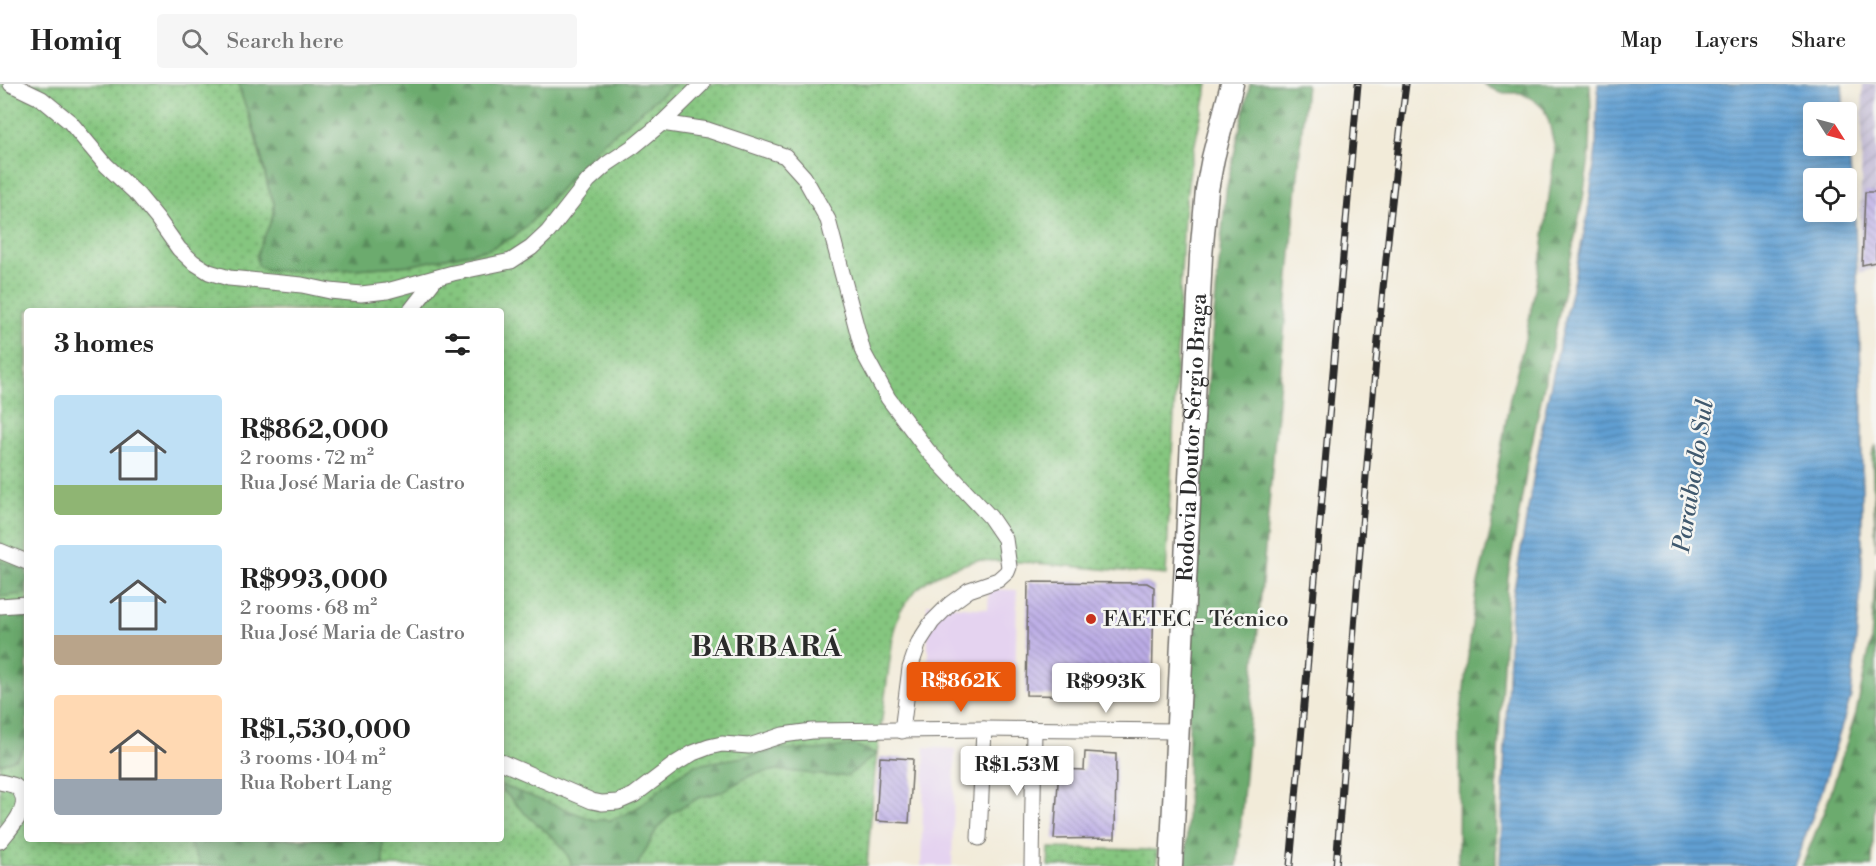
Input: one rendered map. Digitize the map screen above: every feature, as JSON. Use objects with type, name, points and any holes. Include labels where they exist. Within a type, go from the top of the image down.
[{"type":"main road","name":"Rodovia Doutor Sérgio Braga","points":[[1171,866],[1201,256],[1207,190],[1232,84]]},
{"type":"street","points":[[11,84],[42,99],[70,122],[106,165],[138,195],[179,249],[209,272],[229,278],[362,294],[387,291],[511,261],[531,248],[548,232],[588,181],[662,123],[702,84]]},
{"type":"street","points":[[662,123],[708,130],[785,156],[804,177],[828,220],[863,352],[888,398],[928,451],[990,516],[1005,539],[1009,567],[1007,572],[998,580],[969,590],[950,604],[932,622],[919,642],[910,668],[895,731]]},
{"type":"street","points":[[413,308],[436,278]]},
{"type":"street","points":[[0,551],[24,561]]},
{"type":"street","points":[[0,606],[24,604]]},
{"type":"street","points":[[979,838],[984,729]]},
{"type":"street","points":[[504,763],[592,801],[602,803],[618,802],[634,795],[684,759],[709,747],[722,744],[749,746],[783,735],[812,731],[1034,729],[1177,731]]},
{"type":"street","points":[[1032,866],[1034,729]]},
{"type":"street","points":[[0,782],[14,785],[22,794],[23,807],[16,822],[0,841]]},
{"type":"shaded area","points":[[1863,84],[1876,84],[1876,268],[1859,273]]},
{"type":"shaded area","points":[[989,589],[1017,590],[1015,696],[929,691],[927,604],[988,609]]},
{"type":"shaded area","points":[[925,747],[955,749],[952,866],[921,866]]},
{"type":"green space","points":[[0,84],[238,84],[252,124],[274,203],[273,216],[258,252],[265,270],[289,271],[412,265],[489,249],[513,237],[529,224],[599,146],[674,84],[1208,84],[1191,162],[1184,214],[1166,575],[977,560],[947,570],[916,590],[900,611],[894,630],[875,769],[867,866],[0,866]]},
{"type":"green space","points":[[238,84],[674,84],[599,146],[529,224],[513,237],[489,249],[412,265],[289,271],[265,269],[258,265],[257,255],[272,218],[274,203]]},
{"type":"green space","points":[[1250,84],[1306,84],[1237,866],[1186,866],[1192,592],[1210,357],[1226,190]]},
{"type":"green space","points":[[1484,84],[1590,84],[1590,151],[1583,199],[1528,462],[1508,577],[1497,771],[1496,866],[1458,866],[1459,728],[1476,592],[1492,525],[1496,478],[1510,398],[1526,336],[1542,252],[1555,150],[1544,109],[1521,93],[1504,93]]},
{"type":"green space","points":[[1876,445],[1876,550],[1872,455]]},
{"type":"green space","points":[[0,561],[24,569],[24,593],[0,597]]},
{"type":"green space","points":[[1876,567],[1876,775],[1872,866],[1802,866],[1828,801],[1856,713],[1871,642]]},
{"type":"green space","points":[[24,613],[24,748],[17,757],[0,764],[0,615]]},
{"type":"green space","points":[[854,745],[877,754],[847,776],[778,770],[753,774],[721,792],[698,798],[672,813],[657,829],[637,866],[572,866],[560,844],[524,813],[504,792],[504,786],[594,820],[610,820],[640,806],[675,777],[695,765],[776,749],[819,750]]},
{"type":"green space","points":[[189,842],[383,842],[383,866],[201,866]]},
{"type":"green space","points":[[1049,848],[1157,850],[1157,866],[1048,866]]},
{"type":"water","name":"Paraiba do Sul","points":[[1598,84],[1842,84],[1843,102],[1803,102],[1803,156],[1849,156],[1850,168],[1803,168],[1803,222],[1855,222],[1862,397],[1862,576],[1851,696],[1821,794],[1794,866],[1500,866],[1511,607],[1544,416],[1587,219],[1596,149]]},
{"type":"building","points":[[1865,192],[1876,192],[1876,262],[1862,265]]},
{"type":"building","name":"FAETEC - Técnico","points":[[1028,582],[1147,583],[1154,587],[1152,697],[1026,695]]},
{"type":"building","points":[[1085,752],[1116,754],[1115,838],[1054,839],[1059,769],[1084,770]]},
{"type":"building","points":[[880,757],[913,759],[909,823],[876,821]]},
{"type":"railway","points":[[1290,866],[1358,84]]},
{"type":"railway","points":[[1336,866],[1375,376],[1406,84]]},
{"type":"place","name":"FAETEC - Técnico","points":[[1091,619]]},
{"type":"district","name":"BARBARÁ","points":[[767,647]]}]
